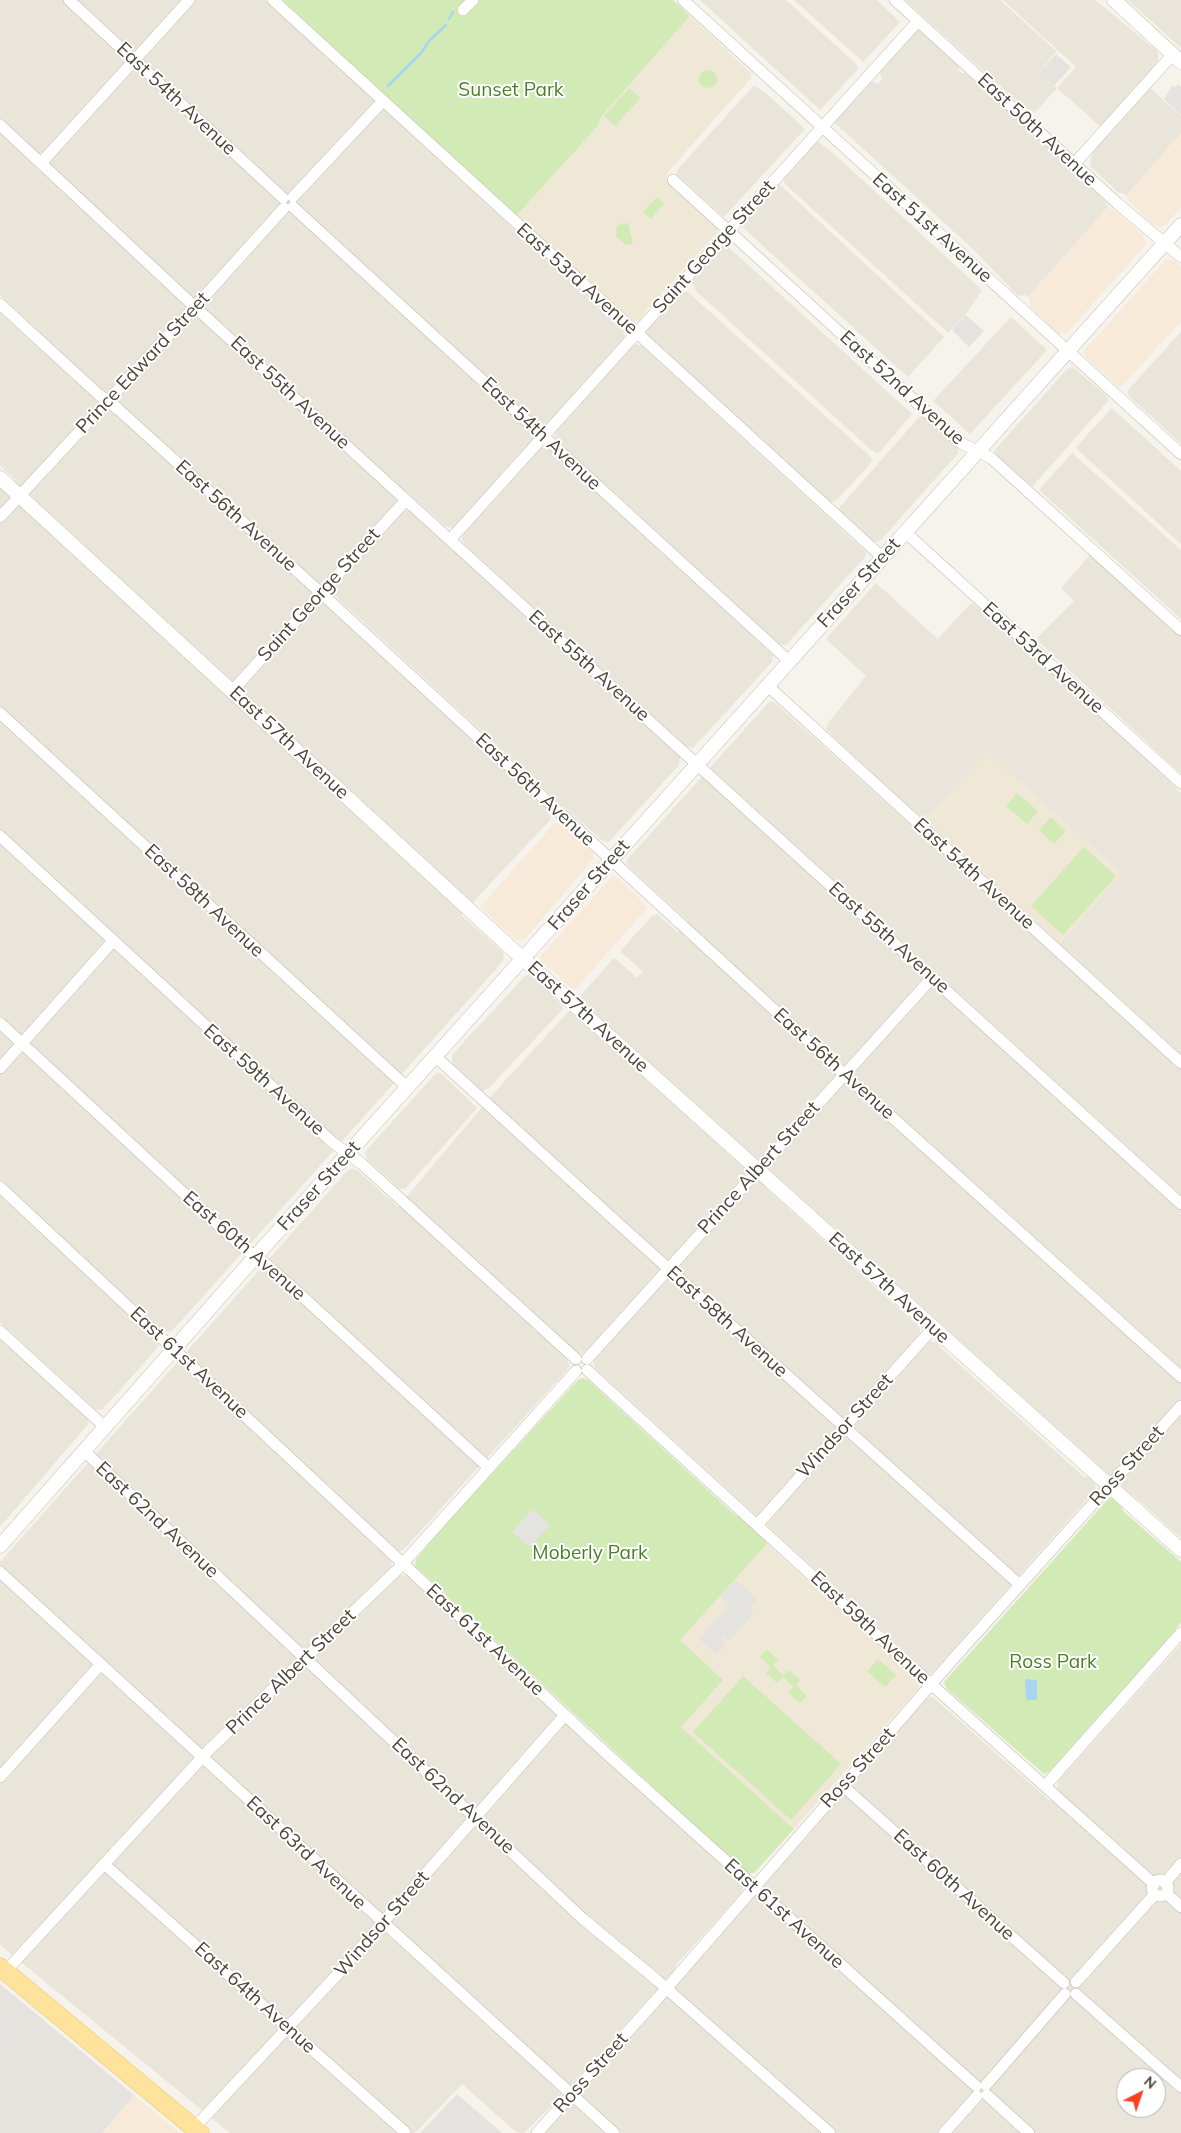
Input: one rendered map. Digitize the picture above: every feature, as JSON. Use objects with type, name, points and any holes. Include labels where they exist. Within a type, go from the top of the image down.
[{"type":"main road","points":[[3,1969],[197,2130]]},
{"type":"street","name":"East 54th Avenue","points":[[68,0],[789,661]]},
{"type":"street","points":[[41,163],[189,0]]},
{"type":"street","name":"East 53rd Avenue","points":[[273,0],[382,102],[882,557]]},
{"type":"street","points":[[463,10],[473,0]]},
{"type":"street","name":"East 51st Avenue","points":[[683,0],[1181,454]]},
{"type":"street","name":"East 50th Avenue","points":[[895,0],[1181,257]]},
{"type":"street","points":[[1075,163],[1177,58],[1114,0]]},
{"type":"street","name":"Saint George Street","points":[[450,540],[918,21]]},
{"type":"street","name":"Prince Edward Street","points":[[0,517],[382,102]]},
{"type":"street","name":"East 55th Avenue","points":[[0,125],[406,500],[1181,1204]]},
{"type":"street","name":"East 52nd Avenue","points":[[673,180],[963,445],[991,458],[1181,630]]},
{"type":"street","name":"Fraser Street","points":[[0,1546],[347,1154],[1181,225]]},
{"type":"street","name":"East 56th Avenue","points":[[0,304],[321,593],[844,1074],[1181,1377]]},
{"type":"street","name":"East 57th Avenue","points":[[0,478],[524,959],[1181,1550]]},
{"type":"street","name":"Saint George Street","points":[[232,691],[406,500]]},
{"type":"street","name":"East 53rd Avenue","points":[[905,532],[1181,783]]},
{"type":"street","name":"East 54th Avenue","points":[[768,686],[1181,1063]]},
{"type":"street","name":"East 58th Avenue","points":[[0,714],[408,1088]]},
{"type":"street","name":"East 59th Avenue","points":[[0,836],[112,941],[347,1154],[369,1171],[758,1524],[932,1685],[1181,1907]]},
{"type":"street","points":[[0,1068],[112,941]]},
{"type":"street","name":"Prince Albert Street","points":[[3,1969],[202,1758],[403,1563],[932,978]]},
{"type":"street","name":"East 60th Avenue","points":[[0,1023],[489,1468]]},
{"type":"street","name":"East 58th Avenue","points":[[436,1057],[668,1269],[1020,1585]]},
{"type":"street","name":"East 61st Avenue","points":[[0,1187],[565,1715],[1029,2133]]},
{"type":"street","name":"Windsor Street","points":[[758,1524],[933,1328]]},
{"type":"street","points":[[0,1331],[105,1427]]},
{"type":"street","name":"Ross Street","points":[[536,2133],[571,2096],[1020,1585],[1181,1406]]},
{"type":"street","name":"East 62nd Avenue","points":[[84,1451],[583,1919],[666,1988],[830,2133]]},
{"type":"street","name":"East 63rd Avenue","points":[[0,1572],[571,2096],[614,2133]]},
{"type":"street","points":[[1045,1786],[1181,1633]]},
{"type":"street","points":[[0,1777],[100,1664]]},
{"type":"street","name":"Windsor Street","points":[[197,2130],[383,1923],[565,1715]]},
{"type":"street","name":"East 60th Avenue","points":[[842,1786],[1181,2087]]},
{"type":"street","name":"East 64th Avenue","points":[[104,1864],[405,2132]]},
{"type":"street","points":[[944,2133],[1181,1864]]},
{"type":"shaded area","points":[[0,0],[266,0],[625,332],[624,338],[555,417],[453,528],[446,527],[407,492],[315,593],[522,784],[551,814],[550,820],[461,915],[503,952],[504,960],[173,1330],[169,1332],[163,1331],[0,1181],[0,486],[16,480],[0,466],[0,313],[85,390],[89,391],[100,388],[0,295]]},
{"type":"shaded area","points":[[700,0],[786,0],[857,65],[858,69],[820,110]]},
{"type":"shaded area","points":[[794,0],[877,0],[900,22],[863,62]]},
{"type":"shaded area","points":[[905,0],[1000,0],[1056,51],[1039,73],[1057,88],[1034,113],[1032,110],[1029,112]]},
{"type":"shaded area","points":[[1003,0],[1095,0],[1158,53],[1158,59],[1154,67],[1101,127],[1057,88],[1076,67]]},
{"type":"shaded area","points":[[1128,0],[1181,0],[1181,48]]},
{"type":"shaded area","points":[[690,16],[752,74],[750,79],[667,173],[668,181],[720,229],[646,311],[641,320],[635,322],[516,216],[597,127],[601,117]]},
{"type":"shaded area","points":[[917,30],[922,31],[959,66],[958,70],[962,73],[968,73],[1104,200],[1108,207],[1028,297],[1026,295],[1018,296],[976,252],[834,122],[871,81],[878,84],[882,79],[879,71]]},
{"type":"shaded area","points":[[1056,54],[1071,67],[1054,86],[1039,73]]},
{"type":"shaded area","points":[[1178,84],[1181,87],[1181,115],[1164,99],[1172,86],[1176,87]]},
{"type":"shaded area","points":[[754,85],[805,129],[724,217],[676,174],[679,168]]},
{"type":"shaded area","points":[[1149,87],[1181,116],[1181,133],[1126,196],[1123,193],[1119,193],[1091,167],[1090,160],[1094,149]]},
{"type":"shaded area","points":[[1181,133],[1181,207],[1166,224],[1160,227],[1152,224],[1130,203],[1126,196]]},
{"type":"shaded area","points":[[817,141],[831,151],[982,290],[967,313],[948,333],[785,184],[783,178]]},
{"type":"shaded area","points":[[779,184],[944,337],[908,377],[741,226],[774,186]]},
{"type":"shaded area","points":[[1108,207],[1114,209],[1145,238],[1146,245],[1066,333],[1058,334],[1030,307],[1030,299],[1028,297]]},
{"type":"shaded area","points":[[724,243],[912,414],[878,454],[870,449],[696,291],[691,281]]},
{"type":"shaded area","points":[[1174,260],[1181,267],[1181,321],[1124,384],[1119,387],[1086,357],[1084,351],[1165,261]]},
{"type":"shaded area","points":[[682,291],[689,293],[872,458],[871,463],[838,499],[831,503],[648,336],[646,331]]},
{"type":"shaded area","points":[[966,315],[984,331],[969,347],[952,330]]},
{"type":"shaded area","points":[[1011,317],[1047,350],[970,434],[933,401]]},
{"type":"shaded area","points":[[1181,332],[1181,444],[1127,394],[1129,389]]},
{"type":"shaded area","points":[[634,344],[642,346],[866,552],[865,557],[786,645],[779,644],[555,438],[555,431],[624,356],[626,350]]},
{"type":"shaded area","points":[[1073,367],[1108,397],[1108,401],[1032,487],[996,455],[994,451],[1067,369]]},
{"type":"shaded area","points":[[1112,408],[1181,471],[1181,544],[1076,447]]},
{"type":"shaded area","points":[[921,415],[956,445],[959,452],[881,540],[877,542],[872,540],[839,508]]},
{"type":"shaded area","points":[[540,447],[549,449],[773,655],[772,662],[693,748],[686,747],[465,545],[462,540],[463,532]]},
{"type":"shaded area","points":[[1072,453],[1181,550],[1181,619],[1039,490]]},
{"type":"shaded area","points":[[405,510],[413,512],[680,757],[679,765],[609,842],[603,841],[564,807],[332,593],[332,589],[401,512]]},
{"type":"shaded area","points":[[1091,554],[1181,636],[1181,774],[1038,641],[1039,636],[1074,601],[1061,588]]},
{"type":"shaded area","points":[[876,583],[938,639],[973,603],[1091,706],[1181,793],[1181,1538],[1133,1495],[1128,1494],[1122,1489],[1121,1483],[1112,1475],[1101,1470],[1098,1465],[580,1000],[582,994],[613,959],[616,959],[637,978],[643,972],[621,950],[652,916],[657,914],[678,932],[688,921],[628,866],[626,861],[770,701],[775,703],[1052,952],[1066,937],[987,752],[925,821],[826,729],[828,723],[866,676],[826,639]]},
{"type":"shaded area","points":[[987,752],[1123,873],[1059,945],[925,821]]},
{"type":"shaded area","points":[[560,822],[592,852],[594,858],[525,939],[516,940],[480,907],[554,824]]},
{"type":"shaded area","points":[[612,876],[617,877],[648,907],[574,991],[551,969],[542,965],[540,957]]},
{"type":"shaded area","points":[[526,975],[531,976],[563,1006],[561,1011],[489,1088],[482,1091],[452,1063],[452,1055]]},
{"type":"shaded area","points":[[569,1011],[578,1014],[580,1020],[741,1165],[744,1164],[747,1170],[745,1175],[752,1181],[757,1180],[765,1183],[765,1187],[916,1324],[920,1328],[920,1334],[929,1341],[938,1343],[941,1348],[1084,1477],[1089,1477],[1095,1483],[1096,1489],[932,1673],[929,1673],[921,1669],[920,1665],[595,1368],[593,1358],[585,1352],[582,1354],[574,1352],[567,1360],[569,1366],[567,1370],[405,1548],[397,1551],[390,1558],[391,1567],[400,1575],[407,1576],[740,1882],[743,1888],[741,1893],[676,1965],[675,1970],[558,2099],[524,2133],[516,2132],[462,2084],[415,2133],[230,2133],[0,1945],[0,1562],[348,1170],[357,1170],[398,1207],[494,1093]]},
{"type":"shaded area","points":[[437,1072],[442,1074],[477,1108],[406,1188],[400,1189],[367,1159],[365,1152]]},
{"type":"shaded area","points":[[0,1194],[159,1343],[158,1347],[102,1410],[95,1409],[0,1322]]},
{"type":"shaded area","points":[[0,1338],[87,1418],[89,1423],[0,1527]]},
{"type":"shaded area","points":[[533,1509],[550,1525],[530,1547],[512,1532]]},
{"type":"shaded area","points":[[767,1544],[920,1682],[918,1689],[794,1829],[681,1727],[679,1641]]},
{"type":"shaded area","points":[[736,1580],[757,1600],[749,1609],[754,1613],[729,1641],[724,1637],[721,1640],[725,1645],[716,1655],[699,1639],[729,1605],[720,1597]]},
{"type":"shaded area","points":[[1181,1644],[1181,2133],[545,2133],[926,1699],[932,1697],[935,1699],[1050,1801],[1058,1792],[1058,1781]]},
{"type":"shaded area","points":[[0,1984],[134,2095],[102,2133],[0,2133]]},
{"type":"shaded area","points":[[0,2015],[18,2031],[2,2049],[0,2048]]},
{"type":"shaded area","points":[[457,2094],[502,2133],[420,2133]]},
{"type":"shaded area","points":[[134,2095],[180,2133],[102,2133]]},
{"type":"green space","name":"Sunset Park","points":[[282,0],[673,0],[690,16],[601,117],[597,127],[516,216]]},
{"type":"green space","points":[[704,70],[712,70],[717,75],[715,86],[704,88],[699,83],[699,75]]},
{"type":"green space","points":[[629,88],[640,98],[615,126],[604,116]]},
{"type":"green space","points":[[657,197],[664,203],[651,219],[643,212]]},
{"type":"green space","points":[[628,223],[633,244],[626,245],[616,237],[616,228],[620,224]]},
{"type":"green space","points":[[1017,793],[1038,811],[1027,824],[1006,806]]},
{"type":"green space","points":[[1051,817],[1066,831],[1054,844],[1039,830]]},
{"type":"green space","points":[[1084,847],[1116,876],[1063,935],[1031,906]]},
{"type":"green space","name":"Moberly Park","points":[[582,1378],[588,1380],[736,1516],[740,1516],[765,1539],[767,1544],[680,1640],[723,1680],[681,1727],[794,1829],[754,1873],[748,1874],[721,1850],[415,1566],[416,1559],[442,1528],[578,1380]]},
{"type":"green space","name":"Ross Park","points":[[1109,1498],[1113,1498],[1120,1504],[1124,1512],[1181,1562],[1181,1622],[1176,1629],[1177,1635],[1107,1707],[1049,1772],[1044,1774],[946,1688],[944,1682]]},
{"type":"green space","points":[[767,1649],[778,1660],[773,1665],[783,1676],[789,1670],[800,1680],[796,1685],[806,1696],[800,1703],[789,1693],[793,1687],[783,1677],[777,1683],[766,1673],[771,1667],[760,1657]]},
{"type":"green space","points":[[878,1659],[896,1675],[885,1687],[867,1671]]},
{"type":"green space","points":[[743,1676],[841,1764],[791,1820],[693,1732]]},
{"type":"water","points":[[1027,1679],[1037,1680],[1037,1700],[1027,1700],[1026,1698],[1025,1681]]},
{"type":"waterway","points":[[449,19],[453,12]]},
{"type":"waterway","points":[[388,86],[446,25]]}]
